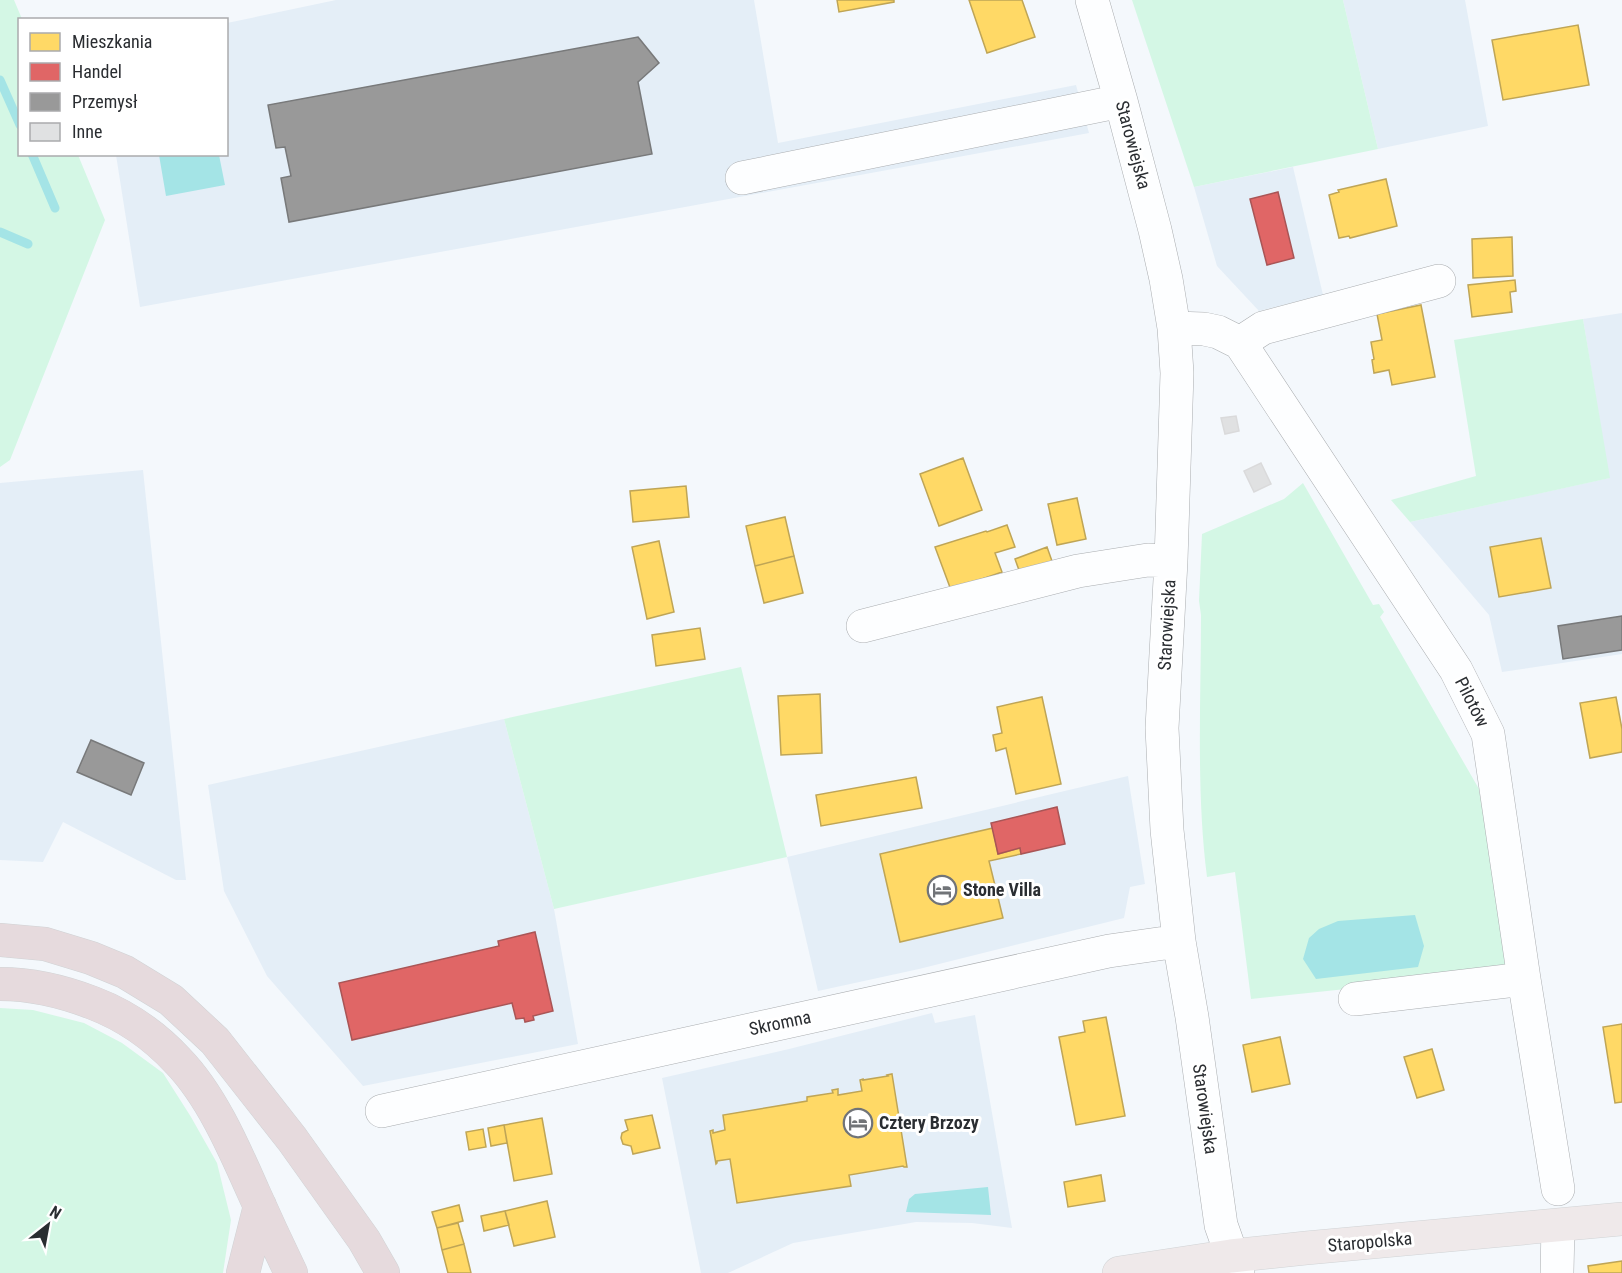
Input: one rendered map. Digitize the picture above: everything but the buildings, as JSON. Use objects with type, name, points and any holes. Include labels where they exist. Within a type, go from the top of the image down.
[{"type":"highway","points":[[0,940],[45,944],[91,958],[125,972],[171,1000],[215,1041],[292,1139],[364,1240],[383,1273]]},
{"type":"highway","points":[[0,984],[16,984],[66,992],[116,1012],[144,1029],[179,1062],[203,1093],[232,1144],[291,1273]]},
{"type":"highway","points":[[243,1273],[260,1206]]},
{"type":"main road","name":"Staropolska","points":[[1119,1273],[1234,1265],[1306,1248],[1622,1219]]},
{"type":"street","name":"Starowiejska","points":[[1092,0],[1155,230],[1174,328],[1177,373],[1171,561],[1162,728],[1167,830],[1179,941],[1221,1225],[1234,1265]]},
{"type":"street","points":[[742,178],[1121,101]]},
{"type":"street","points":[[1174,328],[1218,332],[1240,343],[1263,328],[1439,281]]},
{"type":"street","name":"Pilotów","points":[[1240,343],[1456,670],[1488,734],[1558,1189]]},
{"type":"street","points":[[863,626],[1078,570],[1148,560],[1171,561]]},
{"type":"street","name":"Skromna","points":[[382,1111],[1109,951],[1179,941]]},
{"type":"street","points":[[1355,999],[1524,979]]},
{"type":"street","points":[[1557,1273],[1558,1226]]},
{"type":"shaded area","points":[[336,0],[754,0],[778,143],[1076,85],[1089,133],[140,307],[116,156],[228,156],[228,23]]},
{"type":"shaded area","points":[[1343,0],[1465,0],[1488,126],[1378,149]]},
{"type":"shaded area","points":[[1293,167],[1323,295],[1259,311],[1217,266],[1194,187]]},
{"type":"shaded area","points":[[1622,313],[1622,654],[1502,672],[1489,615],[1410,522],[1609,478],[1583,319]]},
{"type":"shaded area","points":[[143,470],[186,880],[176,880],[63,822],[43,862],[0,860],[0,483]]},
{"type":"shaded area","points":[[504,719],[554,909],[578,1044],[363,1086],[267,976],[224,891],[208,785]]},
{"type":"shaded area","points":[[1128,776],[1145,884],[1130,887],[1124,918],[919,969],[818,991],[787,857]]},
{"type":"shaded area","points":[[932,1013],[935,1023],[975,1015],[1012,1228],[972,1223],[916,1222],[793,1243],[728,1273],[701,1273],[662,1078]]},
{"type":"green space","points":[[0,0],[14,0],[22,18],[18,18],[18,156],[78,156],[105,220],[10,460],[0,467]]},
{"type":"green space","points":[[1132,0],[1343,0],[1378,149],[1194,187]]},
{"type":"green space","points":[[1583,319],[1610,478],[1410,522],[1391,500],[1476,476],[1454,340]]},
{"type":"green space","points":[[1303,483],[1373,605],[1379,604],[1384,612],[1380,617],[1479,789],[1510,970],[1251,999],[1235,872],[1207,877],[1200,779],[1201,615],[1199,601],[1202,534],[1284,499]]},
{"type":"green space","points":[[741,667],[787,857],[554,909],[504,719]]},
{"type":"green space","points":[[0,1008],[33,1010],[84,1023],[122,1043],[163,1073],[217,1163],[231,1220],[223,1273],[0,1273]]},
{"type":"water","points":[[159,156],[219,156],[225,185],[166,196]]},
{"type":"water","points":[[1415,915],[1424,946],[1418,967],[1316,979],[1303,959],[1309,938],[1319,929],[1338,921]]},
{"type":"water","points":[[988,1187],[991,1215],[906,1212],[909,1199],[915,1194]]},
{"type":"waterway","points":[[0,80],[18,120]]},
{"type":"waterway","points":[[33,156],[55,208]]},
{"type":"waterway","points":[[0,232],[28,244]]},
{"type":"place","name":"Stone Villa","points":[[942,890]]},
{"type":"place","name":"Cztery Brzozy","points":[[858,1123]]}]
